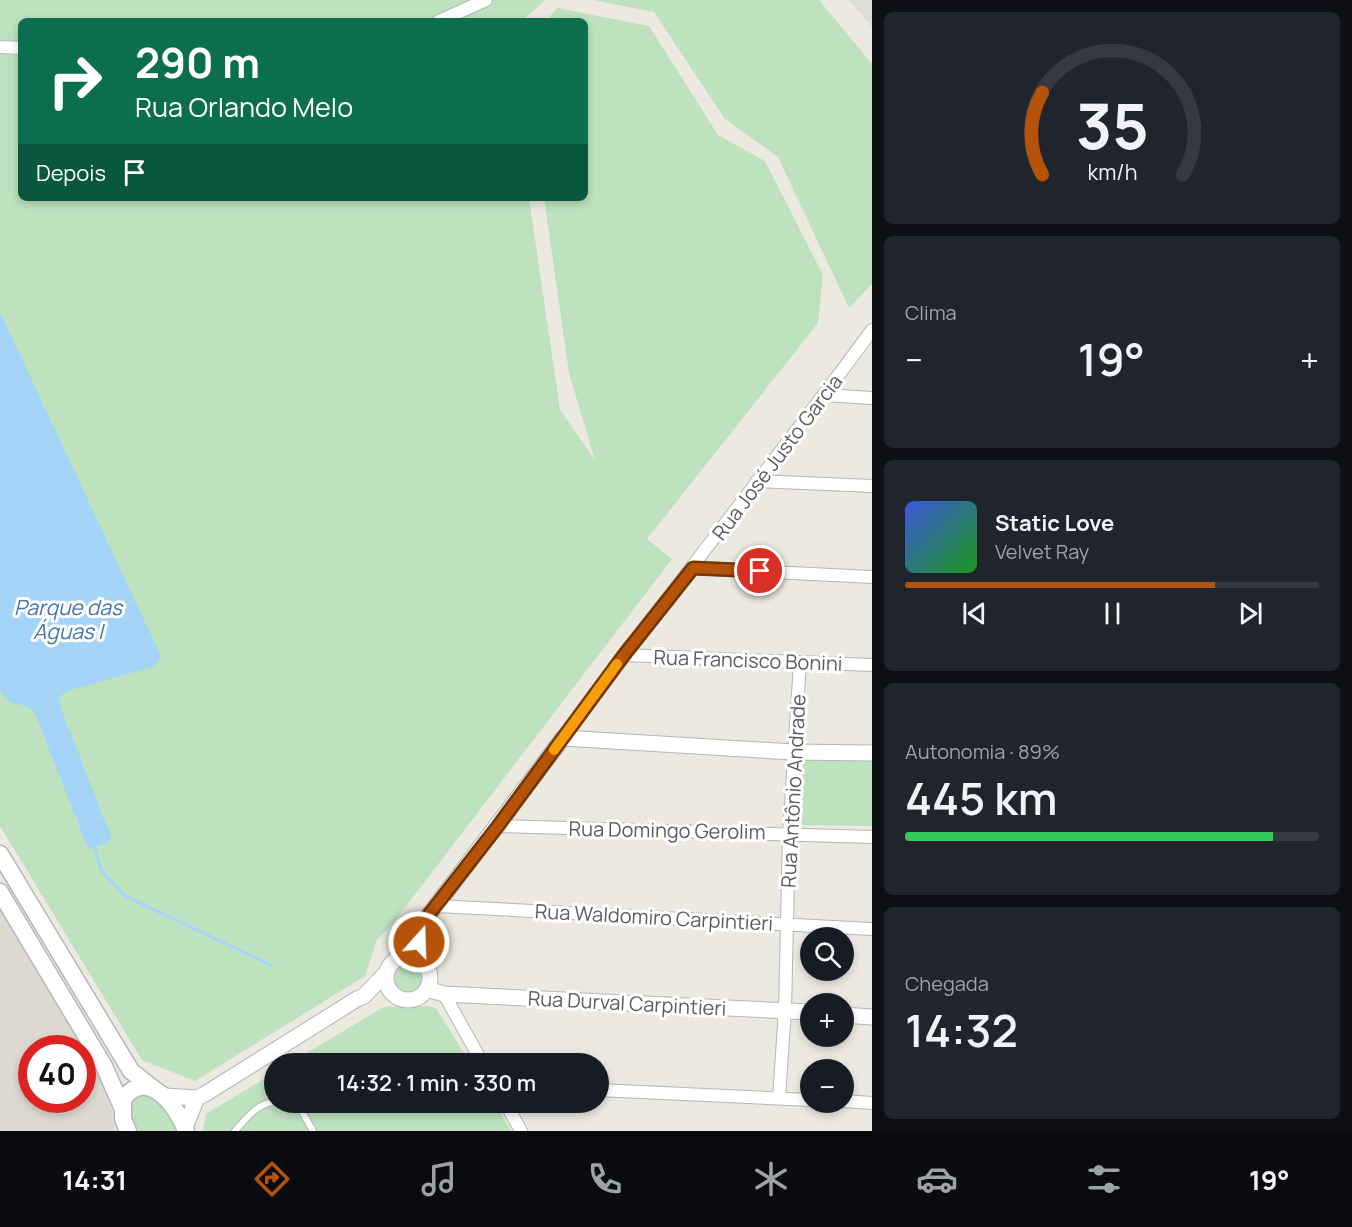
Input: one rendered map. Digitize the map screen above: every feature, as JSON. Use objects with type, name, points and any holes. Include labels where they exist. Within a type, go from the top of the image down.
[{"type":"main road","points":[[0,854],[131,1071],[176,1108],[185,1129]]},
{"type":"main road","points":[[0,892],[104,1066],[122,1107],[127,1131]]},
{"type":"main road","points":[[122,1107],[123,1099],[131,1091],[143,1087],[159,1093]]},
{"type":"street","points":[[446,18],[486,0]]},
{"type":"street","points":[[0,47],[18,48]]},
{"type":"street","name":"Rua José Justo Garcia","points":[[398,957],[624,655],[693,568],[872,330]]},
{"type":"street","points":[[824,395],[872,398]]},
{"type":"street","points":[[757,482],[872,486]]},
{"type":"street","points":[[693,568],[872,577]]},
{"type":"street","name":"Rua Francisco Bonini","points":[[624,655],[872,665]]},
{"type":"street","name":"Rua Antônio Andrade","points":[[779,1098],[785,1011],[789,834],[800,663]]},
{"type":"street","points":[[563,738],[793,752],[872,753]]},
{"type":"street","name":"Rua Domingo Gerolim","points":[[498,826],[872,837]]},
{"type":"street","name":"Rua Waldomiro Carpintieri","points":[[437,906],[872,929]]},
{"type":"street","points":[[419,958],[420,926]]},
{"type":"street","points":[[185,1129],[197,1098],[364,996],[398,957],[404,955],[419,958],[429,968],[430,983],[427,989],[416,998],[410,1000],[364,996]]},
{"type":"street","points":[[385,974],[388,988],[397,998]]},
{"type":"street","name":"Rua Durval Carpintieri","points":[[427,989],[444,994],[800,1012]]},
{"type":"street","points":[[444,994],[477,1053]]},
{"type":"street","points":[[854,1016],[872,1017]]},
{"type":"street","points":[[609,1090],[800,1099]]},
{"type":"street","points":[[159,1093],[197,1098]]},
{"type":"street","points":[[854,1102],[872,1103]]},
{"type":"street","points":[[511,1113],[521,1131]]},
{"type":"lane","points":[[235,1131],[255,1109],[264,1103]]},
{"type":"lane","points":[[303,1113],[313,1131]]},
{"type":"shaded area","points":[[849,0],[872,0],[872,27]]},
{"type":"shaded area","points":[[0,904],[79,1035],[18,1035],[18,1113],[96,1113],[96,1064],[108,1084],[115,1131],[0,1131]]},
{"type":"green space","points":[[0,0],[545,0],[525,18],[18,18],[18,201],[529,201],[560,410],[595,460],[569,373],[544,201],[588,201],[588,18],[549,18],[557,8],[649,26],[718,135],[765,161],[823,275],[818,323],[647,539],[672,559],[390,927],[377,939],[365,976],[195,1081],[142,1060],[0,826]]},
{"type":"green space","points":[[593,0],[819,0],[872,64],[872,284],[849,308],[778,157],[725,119],[654,12]]},
{"type":"green space","points":[[803,756],[872,757],[872,826],[801,825]]},
{"type":"green space","points":[[407,960],[420,965],[425,978],[420,991],[407,996],[394,991],[389,978],[394,965]]},
{"type":"green space","points":[[426,1006],[436,1008],[464,1053],[307,1053],[384,1007]]},
{"type":"green space","points":[[264,1079],[264,1113],[500,1113],[511,1131],[203,1131],[206,1114]]},
{"type":"green space","points":[[142,1092],[159,1100],[181,1131],[133,1131],[128,1103]]},
{"type":"water","name":"Parque das Águas I","points":[[0,312],[160,654],[160,659],[155,666],[68,691],[60,699],[60,706],[111,836],[109,842],[90,849],[34,711],[9,701],[0,690]]},
{"type":"waterway","points":[[94,844],[101,870],[125,896],[271,965]]},
{"type":"slow traffic","points":[[554,750],[617,664]]},
{"type":"route","points":[[419,942],[420,926],[498,826],[624,655],[693,568],[760,571]]}]
